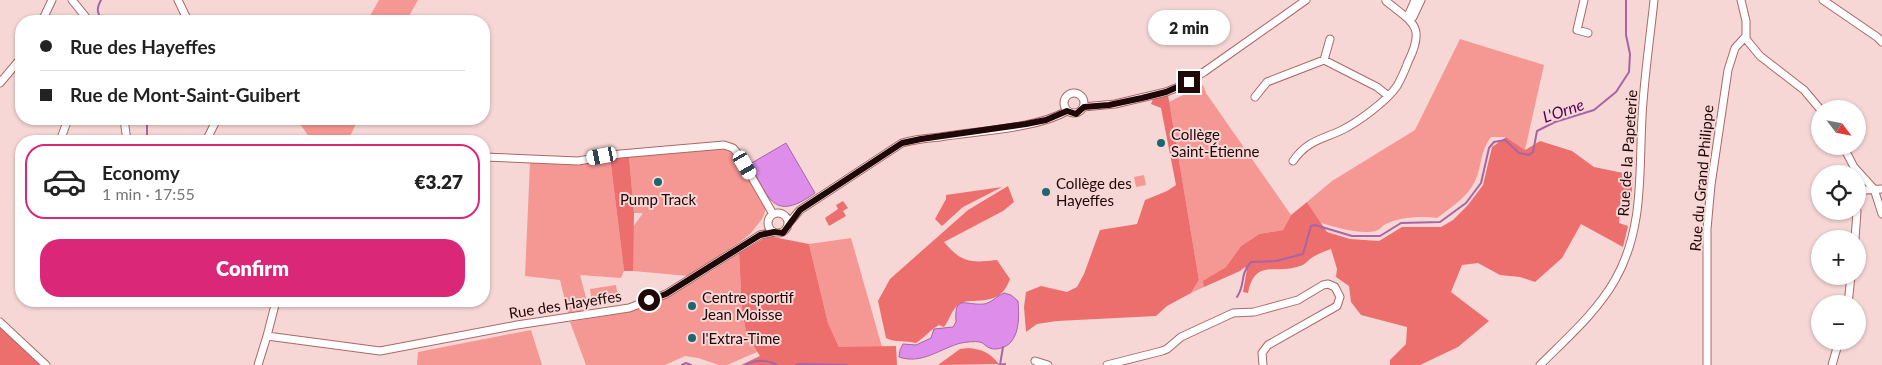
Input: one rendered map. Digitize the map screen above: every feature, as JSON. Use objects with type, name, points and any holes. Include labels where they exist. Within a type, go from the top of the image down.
[{"type":"street","points":[[45,15],[52,0]]},
{"type":"street","points":[[72,0],[84,15]]},
{"type":"street","points":[[178,0],[185,15]]},
{"type":"street","points":[[1066,108],[1076,114],[1084,107],[1131,101],[1166,92],[1189,82],[1306,0]]},
{"type":"street","points":[[1293,161],[1308,144],[1350,126],[1382,102],[1396,88],[1415,48],[1418,34],[1410,20],[1409,14],[1415,0]]},
{"type":"street","points":[[1410,20],[1421,0]]},
{"type":"street","points":[[1584,0],[1577,30],[1588,33]]},
{"type":"street","name":"Rue de la Papeterie","points":[[1540,365],[1585,320],[1602,300],[1618,273],[1632,240],[1640,199],[1642,116],[1654,0]]},
{"type":"street","points":[[1741,0],[1746,21],[1746,36],[1760,56],[1804,90],[1812,100]]},
{"type":"street","points":[[1823,0],[1882,42]]},
{"type":"street","points":[[1386,1],[1410,20]]},
{"type":"street","name":"Rue du Grand Philippe","points":[[1707,365],[1707,229],[1711,185],[1728,70],[1735,48],[1746,36]]},
{"type":"street","points":[[1324,60],[1330,39]]},
{"type":"street","points":[[1255,96],[1267,82],[1324,60],[1377,87],[1387,95]]},
{"type":"street","points":[[0,83],[15,65]]},
{"type":"street","points":[[1066,108],[1066,97],[1071,93],[1077,93],[1099,106]]},
{"type":"street","points":[[1084,98],[1084,107]]},
{"type":"street","points":[[773,214],[768,224],[769,228],[774,232],[783,233],[800,210],[906,142],[1046,120],[1066,108]]},
{"type":"street","points":[[490,157],[578,161],[620,154],[727,146],[739,155],[773,214]]},
{"type":"street","points":[[1878,189],[1880,197],[1878,206],[1882,214]]},
{"type":"street","points":[[773,214],[800,210]]},
{"type":"street","points":[[782,214],[787,218],[788,224]]},
{"type":"street","name":"Rue des Hayeffes","points":[[760,235],[768,224]]},
{"type":"street","name":"Rue des Hayeffes","points":[[267,336],[380,351],[517,325],[629,308],[666,294],[760,235],[774,232]]},
{"type":"street","points":[[1107,365],[1167,349],[1181,337],[1236,312],[1254,312],[1298,300],[1323,285],[1331,285],[1337,289],[1340,297],[1337,306],[1266,346],[1262,353],[1264,365]]},
{"type":"street","points":[[258,365],[274,307]]},
{"type":"street","points":[[0,322],[46,365]]},
{"type":"street","points":[[1832,365],[1836,350]]},
{"type":"street","points":[[1035,361],[1048,365]]},
{"type":"shaded area","points":[[379,0],[418,0],[409,15],[370,15]]},
{"type":"shaded area","points":[[1460,39],[1544,65],[1525,150],[1506,137],[1491,137],[1487,142],[1472,187],[1458,202],[1437,218],[1417,217],[1403,219],[1390,222],[1372,232],[1350,230],[1321,223],[1307,202],[1332,181],[1415,130]]},
{"type":"shaded area","points":[[1203,85],[1206,93],[1291,215],[1283,230],[1259,234],[1241,246],[1226,267],[1204,281],[1204,287],[1191,293],[1199,280],[1169,102]]},
{"type":"shaded area","points":[[1168,95],[1199,280],[1191,293],[1167,306],[1156,316],[1057,321],[1037,324],[1026,332],[1024,307],[1026,292],[1041,286],[1067,292],[1077,287],[1084,274],[1100,230],[1137,224],[1145,200],[1176,185],[1161,108],[1151,104],[1153,99]]},
{"type":"shaded area","points":[[301,125],[355,125],[351,135],[308,135]]},
{"type":"shaded area","points":[[1506,137],[1525,150],[1540,141],[1572,151],[1594,167],[1633,175],[1631,204],[1621,203],[1619,223],[1628,226],[1623,247],[1581,224],[1562,258],[1535,282],[1520,277],[1500,275],[1478,263],[1462,265],[1451,292],[1489,321],[1458,347],[1420,365],[1390,365],[1390,360],[1406,344],[1407,327],[1361,315],[1351,302],[1349,286],[1336,277],[1337,269],[1331,249],[1315,256],[1302,265],[1261,271],[1251,282],[1248,293],[1243,292],[1247,269],[1245,267],[1204,287],[1203,281],[1226,267],[1241,246],[1259,234],[1283,230],[1291,215],[1307,202],[1327,232],[1350,239],[1379,241],[1402,227],[1441,227],[1453,220],[1468,205],[1483,185],[1492,147]]},
{"type":"shaded area","points":[[786,143],[815,193],[801,202],[790,206],[781,206],[774,203],[768,196],[750,164]]},
{"type":"shaded area","points":[[723,148],[734,153],[765,204],[765,212],[762,219],[750,234],[741,241],[688,276],[633,271],[633,227],[643,213],[634,213],[629,156]]},
{"type":"shaded area","points":[[629,156],[634,213],[633,271],[624,271],[610,157]]},
{"type":"shaded area","points":[[610,157],[624,271],[621,278],[580,275],[589,309],[568,313],[560,280],[525,276],[530,162]]},
{"type":"shaded area","points":[[1144,175],[1146,185],[1136,187],[1134,177]]},
{"type":"shaded area","points":[[1008,186],[1014,202],[1003,211],[944,242],[956,254],[967,260],[997,260],[1010,279],[1001,294],[992,299],[963,302],[953,310],[944,327],[939,325],[916,343],[886,338],[878,301],[890,279],[968,210]]},
{"type":"shaded area","points":[[1002,187],[963,207],[942,226],[935,219],[946,199],[946,195]]},
{"type":"shaded area","points":[[843,201],[848,208],[843,211],[846,216],[829,226],[825,218],[838,209],[836,205]]},
{"type":"shaded area","points":[[768,236],[809,244],[828,323],[839,347],[896,346],[897,365],[741,365],[760,356],[747,336],[742,311],[739,253]]},
{"type":"shaded area","points":[[851,238],[882,347],[839,347],[828,323],[809,244]]},
{"type":"shaded area","name":"Centre sportif Jean Moisse","points":[[739,253],[742,311],[747,336],[757,352],[727,365],[719,365],[685,356],[665,365],[586,365],[570,322],[616,314],[660,299],[687,286]]},
{"type":"shaded area","points":[[616,285],[618,297],[592,303],[590,289]]},
{"type":"shaded area","points":[[1004,293],[1011,295],[1018,301],[1016,333],[1007,345],[998,349],[992,349],[980,342],[968,342],[916,359],[899,357],[903,344],[916,345],[931,338],[934,329],[953,327],[956,322],[959,304],[984,304]]},
{"type":"shaded area","points":[[0,325],[43,365],[0,365]]},
{"type":"shaded area","points":[[531,330],[542,365],[417,365],[418,352]]},
{"type":"shaded area","points":[[968,348],[985,352],[999,364],[938,365],[960,349]]},
{"type":"waterway","points":[[99,15],[98,6],[101,0]]},
{"type":"waterway","name":"L'Orne","points":[[1237,297],[1245,271],[1251,262],[1276,261],[1303,254],[1311,226],[1315,225],[1352,236],[1380,236],[1401,223],[1440,222],[1466,203],[1481,183],[1489,148],[1494,142],[1505,140],[1519,153],[1529,155],[1533,152],[1537,131],[1555,122],[1594,110],[1616,92],[1629,72],[1630,54],[1626,35],[1626,0]]},
{"type":"waterway","points":[[147,125],[147,135]]},
{"type":"waterway","points":[[1000,365],[1003,347]]},
{"type":"waterway","name":"L'Orne","points":[[745,365],[761,361],[777,365]]},
{"type":"waterway","name":"L'Orne","points":[[682,365],[686,363],[691,365]]},
{"type":"waterway","name":"L'Orne","points":[[999,365],[1005,364]]},
{"type":"waterway","name":"L'Orne","points":[[796,365],[847,365]]},
{"type":"place","name":"Collège Saint-Étienne","points":[[1161,143]]},
{"type":"place","name":"Pump Track","points":[[658,182]]},
{"type":"place","name":"Collège des Hayeffes","points":[[1046,192]]},
{"type":"place","name":"Centre sportif Jean Moisse","points":[[692,306]]},
{"type":"place","name":"l'Extra-Time","points":[[692,338]]},
{"type":"route","points":[[649,300],[666,294],[760,235],[774,232],[783,233],[800,210],[902,143],[1026,124],[1046,120],[1067,111],[1076,114],[1084,107],[1109,105],[1142,98],[1166,92],[1189,82]]}]
